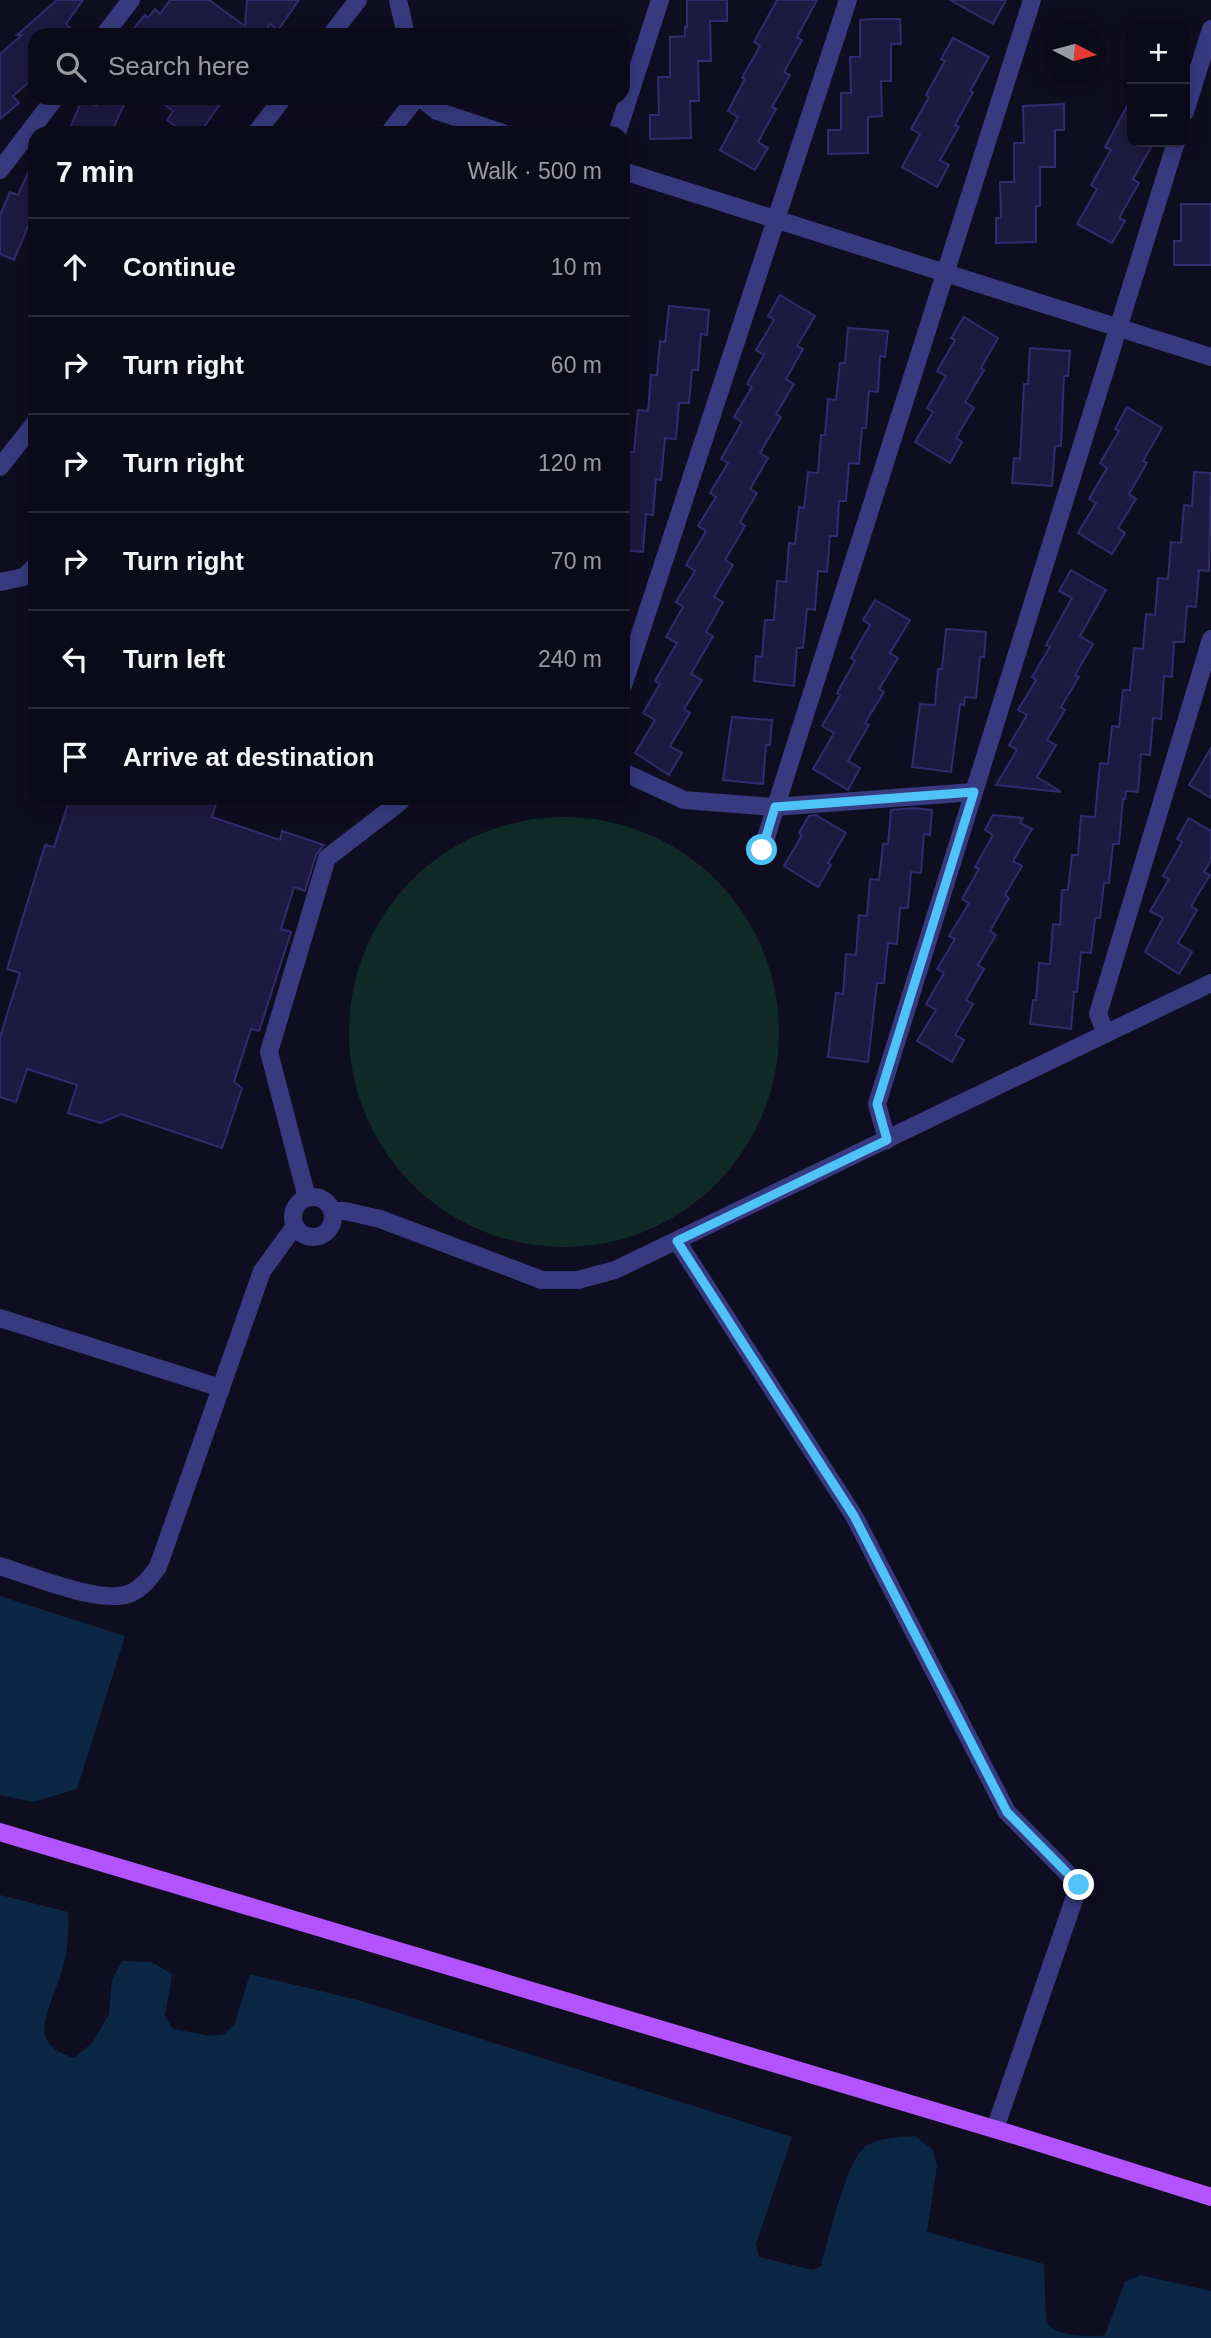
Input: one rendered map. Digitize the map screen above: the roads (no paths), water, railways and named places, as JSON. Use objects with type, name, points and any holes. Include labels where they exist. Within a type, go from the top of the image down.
[{"type":"main road","points":[[0,1832],[995,2129],[1211,2197]]},
{"type":"street","points":[[109,28],[131,0]]},
{"type":"street","points":[[336,28],[358,0]]},
{"type":"street","points":[[398,0],[404,28]]},
{"type":"street","points":[[630,93],[660,0]]},
{"type":"street","points":[[630,665],[848,0]]},
{"type":"street","points":[[762,850],[1031,0]]},
{"type":"street","points":[[1190,96],[1211,29]]},
{"type":"street","points":[[34,126],[50,105]]},
{"type":"street","points":[[261,126],[278,105]]},
{"type":"street","points":[[394,126],[412,105]]},
{"type":"street","points":[[428,105],[437,111],[482,126]]},
{"type":"street","points":[[619,126],[626,105]]},
{"type":"street","points":[[0,170],[28,133]]},
{"type":"street","points":[[887,1140],[877,1104],[1173,147]]},
{"type":"street","points":[[630,173],[1211,357]]},
{"type":"street","points":[[0,467],[28,432]]},
{"type":"street","points":[[0,582],[24,577],[28,573]]},
{"type":"street","points":[[1106,1034],[1098,1014],[1211,639]]},
{"type":"street","points":[[630,775],[684,800],[775,807],[974,792]]},
{"type":"street","points":[[307,1198],[269,1052],[327,858],[396,805]]},
{"type":"street","points":[[332,1211],[345,1211],[380,1219],[542,1280],[578,1280],[615,1270],[677,1241],[1211,983]]},
{"type":"street","points":[[307,1198],[325,1200],[332,1211],[330,1229],[319,1236],[305,1236],[295,1226],[293,1212],[296,1206],[307,1198]]},
{"type":"street","points":[[0,1566],[92,1595],[108,1597],[128,1594],[144,1585],[158,1567],[262,1271],[295,1226]]},
{"type":"street","points":[[677,1241],[854,1516],[1007,1812],[1079,1885],[995,2129]]},
{"type":"street","points":[[0,1318],[221,1388]]},
{"type":"water","points":[[0,1596],[125,1636],[77,1789],[33,1802],[0,1795]]},
{"type":"water","points":[[0,1895],[68,1912],[65,1960],[44,2028],[45,2035],[56,2050],[74,2058],[92,2043],[109,2014],[112,1980],[122,1961],[152,1962],[172,1974],[165,2016],[173,2029],[211,2036],[225,2034],[235,2023],[250,1974],[358,2000],[792,2137],[756,2244],[759,2257],[813,2270],[821,2266],[839,2201],[852,2165],[860,2153],[867,2145],[878,2141],[915,2136],[933,2150],[937,2166],[927,2232],[1044,2264],[1046,2317],[1052,2328],[1078,2335],[1105,2335],[1125,2282],[1140,2275],[1211,2291],[1211,2338],[0,2338]]}]
